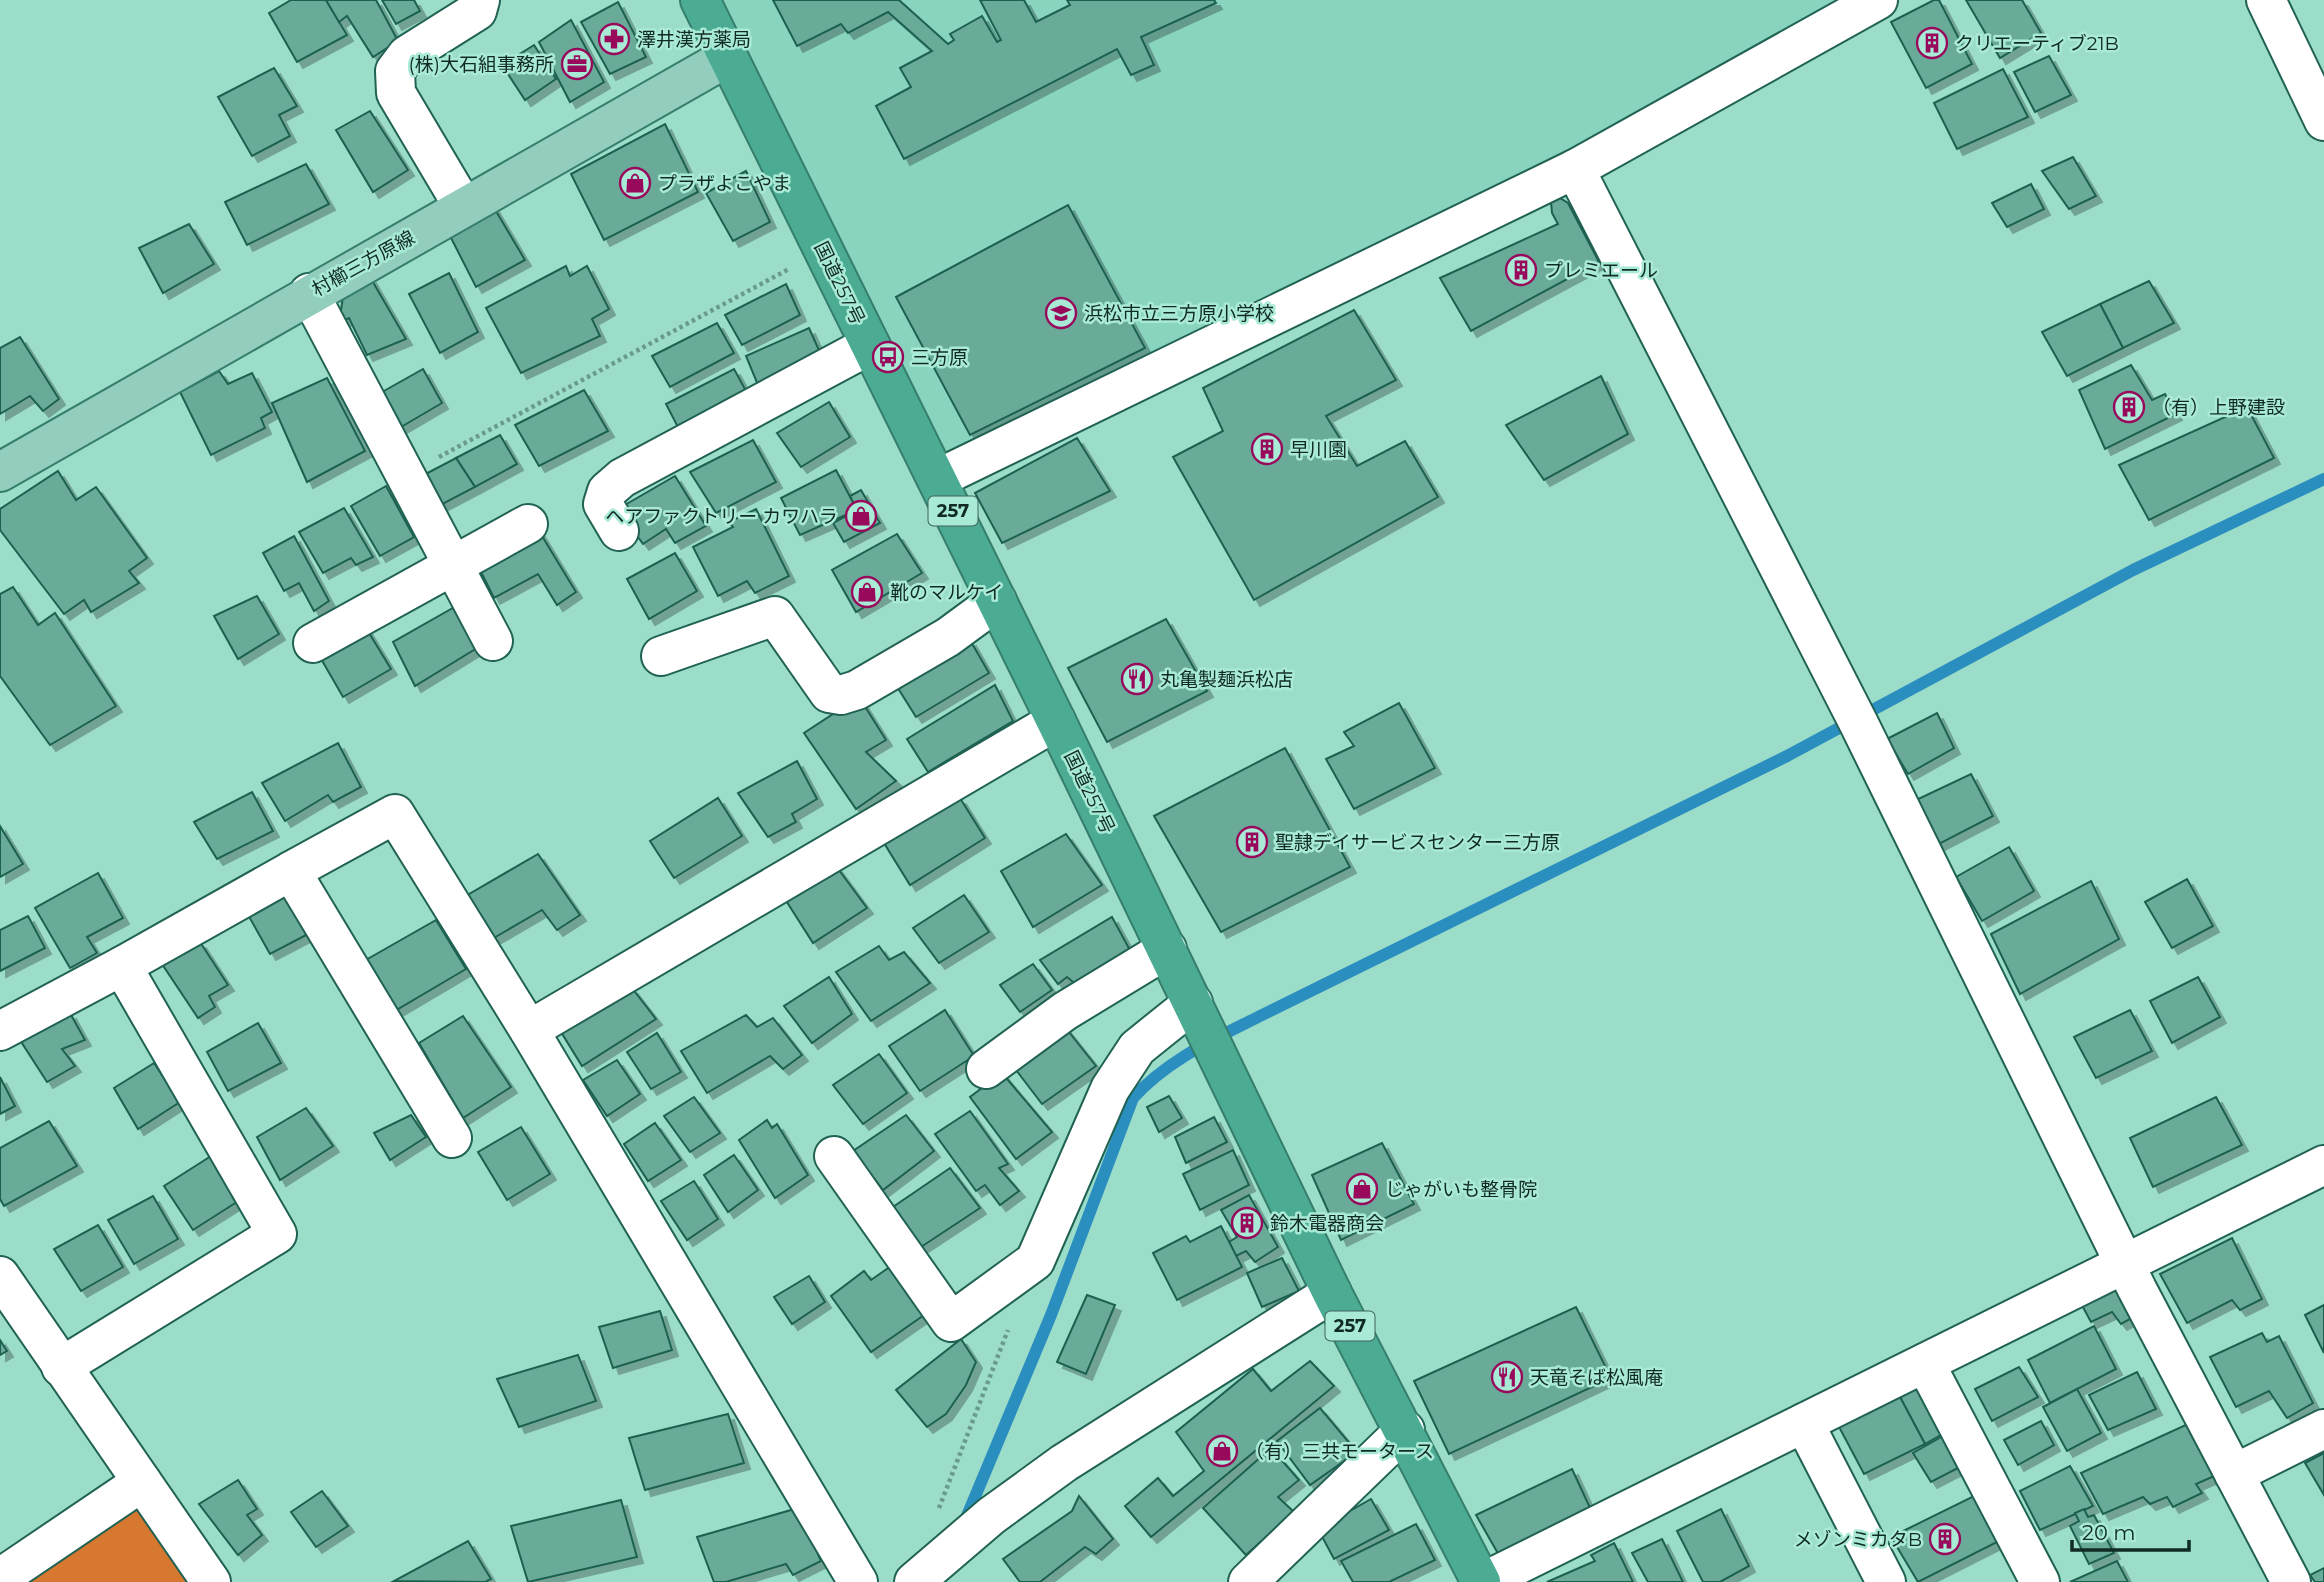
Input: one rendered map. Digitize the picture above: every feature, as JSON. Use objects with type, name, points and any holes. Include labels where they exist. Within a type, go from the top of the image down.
[{"type":"highway","name":"国道257号","points":[[700,0],[1056,721],[1332,1293],[1482,1582]]},
{"type":"main road","name":"村櫛三方原線","points":[[0,472],[309,293],[728,57]]},
{"type":"street","points":[[463,206],[396,93],[394,71],[407,55],[477,11],[480,0]]},
{"type":"street","points":[[2266,0],[2324,121]]},
{"type":"street","points":[[937,479],[1575,169],[1873,1]]},
{"type":"street","points":[[1575,169],[1842,690],[2126,1264],[2291,1582]]},
{"type":"street","points":[[309,293],[493,641]]},
{"type":"street","points":[[619,531],[603,504],[607,491],[622,478],[870,345]]},
{"type":"street","points":[[313,643],[528,524]]},
{"type":"street","points":[[661,656],[775,616],[829,693],[841,695],[857,690],[948,637],[997,601]]},
{"type":"street","points":[[528,1030],[1056,721]]},
{"type":"street","points":[[0,1031],[122,967],[394,814],[528,1030],[859,1582]]},
{"type":"street","points":[[292,871],[452,1138]]},
{"type":"street","points":[[986,1069],[1065,1011],[1167,949]]},
{"type":"street","points":[[61,1367],[276,1234],[122,967]]},
{"type":"street","points":[[834,1156],[951,1322],[1035,1261],[1110,1089],[1137,1048],[1198,1013]]},
{"type":"street","points":[[1482,1582],[2324,1165]]},
{"type":"street","points":[[0,1276],[211,1582]]},
{"type":"street","points":[[914,1582],[991,1516],[1064,1463],[1332,1293]]},
{"type":"street","points":[[1925,1363],[2040,1582]]},
{"type":"street","points":[[1804,1423],[1886,1582]]},
{"type":"street","points":[[2234,1474],[2324,1429]]},
{"type":"street","points":[[1248,1582],[1405,1430]]},
{"type":"street","points":[[0,1578],[142,1482]]},
{"type":"path","points":[[404,476],[790,269]]},
{"type":"path","points":[[934,1520],[1010,1326]]},
{"type":"shaded area","name":"浜松市立三方原小学校","points":[[723,0],[1845,0],[1542,170],[947,456]]},
{"type":"shaded area","points":[[136,1504],[188,1582],[17,1582]]},
{"type":"building","points":[[291,0],[326,0],[347,35],[297,62],[269,13]]},
{"type":"building","points":[[326,0],[376,0],[398,41],[373,57],[347,16],[339,22]]},
{"type":"building","points":[[382,0],[414,0],[420,11],[396,24]]},
{"type":"building","points":[[773,0],[899,0],[948,44],[954,40],[950,34],[982,16],[997,42],[1001,40],[980,0],[1024,0],[1036,22],[1070,5],[1067,0],[1214,0],[1216,3],[1141,37],[1154,65],[1131,75],[1117,49],[904,159],[876,106],[911,87],[900,68],[932,51],[888,12],[848,33],[841,24],[797,46]]},
{"type":"building","name":"クリエーティブ21B","points":[[1939,0],[1972,64],[1926,88],[1891,22]]},
{"type":"building","points":[[1966,0],[2022,0],[2041,33],[2000,58]]},
{"type":"building","name":"澤井漢方薬局","points":[[618,2],[646,57],[610,74],[581,22]]},
{"type":"building","points":[[571,20],[604,82],[570,102],[539,42]]},
{"type":"building","points":[[534,45],[556,79],[525,100],[502,65]]},
{"type":"building","points":[[2049,56],[2071,95],[2035,112],[2014,72]]},
{"type":"building","points":[[274,68],[297,106],[279,115],[290,136],[252,156],[218,97]]},
{"type":"building","points":[[2003,69],[2028,117],[1957,149],[1934,103]]},
{"type":"building","points":[[370,111],[408,170],[373,192],[336,130]]},
{"type":"building","name":"プラザよこやま","points":[[665,124],[698,192],[604,240],[571,174]]},
{"type":"building","points":[[2073,157],[2096,196],[2069,209],[2042,171]]},
{"type":"building","points":[[306,164],[329,204],[247,245],[225,202]]},
{"type":"building","points":[[746,171],[770,222],[733,241],[706,193]]},
{"type":"building","points":[[2031,184],[2044,209],[2007,227],[1992,203]]},
{"type":"building","name":"プレミエール","points":[[1560,198],[1568,203],[1599,262],[1471,331],[1440,278],[1558,224],[1552,213],[1551,202]]},
{"type":"building","points":[[1068,205],[1145,348],[970,435],[896,297]]},
{"type":"building","points":[[493,206],[525,260],[476,287],[448,232]]},
{"type":"building","points":[[189,224],[214,264],[163,293],[139,248]]},
{"type":"building","points":[[566,266],[570,276],[587,266],[609,309],[592,319],[600,336],[521,373],[486,308]]},
{"type":"building","points":[[449,273],[478,332],[440,353],[409,294]]},
{"type":"building","points":[[370,277],[406,339],[367,355],[349,318],[339,323],[344,290]]},
{"type":"building","points":[[2149,281],[2174,323],[2123,348],[2100,304]]},
{"type":"building","points":[[786,284],[800,315],[742,345],[725,315]]},
{"type":"building","points":[[2100,304],[2123,348],[2067,376],[2042,332]]},
{"type":"building","name":"早川園","points":[[1354,310],[1396,380],[1326,416],[1357,466],[1405,441],[1438,497],[1254,600],[1173,457],[1223,431],[1203,388]]},
{"type":"building","points":[[717,323],[734,353],[670,387],[652,356]]},
{"type":"building","points":[[809,328],[823,359],[760,390],[746,356]]},
{"type":"building","points":[[20,337],[59,399],[43,411],[30,396],[0,414],[0,348]]},
{"type":"building","name":"（有）上野建設","points":[[2131,365],[2152,400],[2165,394],[2176,414],[2105,449],[2079,390]]},
{"type":"building","points":[[423,369],[442,403],[396,430],[375,396]]},
{"type":"building","points":[[734,369],[751,400],[683,437],[666,404]]},
{"type":"building","points":[[219,371],[228,384],[252,373],[272,412],[261,418],[265,428],[211,455],[180,392]]},
{"type":"building","points":[[1601,376],[1628,434],[1544,480],[1506,425]]},
{"type":"building","points":[[327,378],[365,451],[307,482],[272,403]]},
{"type":"building","points":[[584,390],[608,431],[539,466],[515,425]]},
{"type":"building","points":[[829,402],[850,437],[801,467],[777,433]]},
{"type":"building","points":[[2247,407],[2274,458],[2149,520],[2119,465]]},
{"type":"building","points":[[500,435],[517,464],[475,487],[456,458]]},
{"type":"building","points":[[1077,438],[1110,491],[1002,543],[975,493]]},
{"type":"building","points":[[753,440],[776,482],[716,513],[690,472]]},
{"type":"building","points":[[456,458],[475,487],[435,508],[418,478]]},
{"type":"building","points":[[836,470],[857,510],[800,535],[781,498]]},
{"type":"building","points":[[58,471],[76,500],[96,487],[147,558],[129,571],[139,583],[91,612],[84,600],[64,614],[0,530],[0,509]]},
{"type":"building","points":[[675,476],[706,526],[675,543],[666,529],[643,544],[618,509]]},
{"type":"building","points":[[386,486],[414,537],[380,556],[351,506]]},
{"type":"building","name":"ヘアファクトリー カワハラ","points":[[861,490],[880,523],[844,542],[833,523],[857,510],[850,496]]},
{"type":"building","points":[[344,508],[373,557],[356,565],[351,558],[323,573],[299,532]]},
{"type":"building","points":[[756,509],[789,576],[755,593],[747,581],[718,596],[693,547],[733,527],[729,522]]},
{"type":"building","points":[[539,531],[576,592],[557,605],[538,574],[494,598],[478,566]]},
{"type":"building","name":"靴のマルケイ","points":[[897,534],[922,573],[856,612],[832,570]]},
{"type":"building","points":[[294,536],[329,601],[314,611],[299,583],[284,591],[263,553]]},
{"type":"building","points":[[675,553],[697,591],[649,619],[627,579]]},
{"type":"building","points":[[13,587],[38,625],[55,613],[116,706],[50,745],[0,676],[0,594]]},
{"type":"building","points":[[257,596],[279,634],[238,659],[214,616]]},
{"type":"building","points":[[458,605],[482,645],[415,686],[393,642]]},
{"type":"building","name":"丸亀製麺浜松店","points":[[1166,619],[1207,691],[1107,742],[1068,668]]},
{"type":"building","points":[[366,628],[391,669],[343,697],[320,657]]},
{"type":"building","points":[[970,640],[989,673],[916,717],[896,685]]},
{"type":"building","points":[[995,685],[1013,721],[928,772],[907,739]]},
{"type":"building","points":[[859,697],[886,740],[866,752],[896,781],[856,809],[804,733]]},
{"type":"building","points":[[1399,703],[1435,768],[1354,809],[1326,759],[1354,746],[1344,732]]},
{"type":"building","points":[[1937,713],[1954,748],[1908,774],[1887,739]]},
{"type":"building","points":[[338,743],[361,787],[333,802],[328,795],[285,821],[262,783]]},
{"type":"building","name":"聖隷デイサービスセンター三方原","points":[[1285,748],[1350,867],[1221,932],[1154,816]]},
{"type":"building","points":[[797,761],[817,799],[792,814],[796,822],[768,837],[738,793]]},
{"type":"building","points":[[1971,774],[1993,816],[1937,845],[1914,801]]},
{"type":"building","points":[[252,792],[273,831],[217,859],[194,822]]},
{"type":"building","points":[[718,798],[742,836],[674,878],[650,841]]},
{"type":"building","points":[[960,798],[985,838],[910,885],[884,843]]},
{"type":"building","points":[[0,826],[23,864],[0,877]]},
{"type":"building","points":[[1066,834],[1102,885],[1033,927],[1001,871]]},
{"type":"building","points":[[2009,847],[2034,891],[1982,921],[1956,877]]},
{"type":"building","points":[[538,854],[580,915],[557,930],[542,910],[492,939],[464,897]]},
{"type":"building","points":[[836,866],[867,908],[813,943],[785,899]]},
{"type":"building","points":[[98,873],[123,918],[87,937],[97,953],[70,968],[35,908]]},
{"type":"building","points":[[2187,879],[2213,926],[2172,948],[2145,902]]},
{"type":"building","points":[[2091,881],[2119,939],[2020,994],[1991,934]]},
{"type":"building","points":[[287,892],[310,933],[270,954],[247,913]]},
{"type":"building","points":[[964,895],[989,932],[939,963],[913,928]]},
{"type":"building","points":[[28,916],[45,948],[0,971],[0,930]]},
{"type":"building","points":[[1112,917],[1131,952],[1079,987],[1067,977],[1058,984],[1040,960]]},
{"type":"building","points":[[436,920],[466,969],[393,1012],[364,961]]},
{"type":"building","points":[[200,942],[228,985],[209,996],[215,1007],[198,1018],[162,964]]},
{"type":"building","points":[[879,946],[889,960],[904,952],[930,983],[871,1021],[836,972]]},
{"type":"building","points":[[1033,964],[1052,990],[1020,1012],[1000,985]]},
{"type":"building","points":[[829,977],[852,1014],[812,1043],[784,1006]]},
{"type":"building","points":[[2198,977],[2220,1017],[2172,1043],[2150,1001]]},
{"type":"building","points":[[632,988],[656,1019],[582,1066],[561,1032]]},
{"type":"building","points":[[945,1010],[974,1056],[920,1091],[889,1046]]},
{"type":"building","points":[[2130,1010],[2152,1051],[2096,1078],[2074,1037]]},
{"type":"building","points":[[70,1013],[85,1040],[62,1049],[75,1066],[47,1082],[20,1040]]},
{"type":"building","points":[[746,1015],[757,1027],[773,1018],[802,1055],[783,1069],[770,1056],[707,1093],[681,1051]]},
{"type":"building","points":[[463,1016],[511,1087],[463,1118],[419,1043]]},
{"type":"building","points":[[258,1023],[281,1063],[228,1091],[207,1052]]},
{"type":"building","points":[[1065,1027],[1096,1066],[1042,1104],[1013,1066]]},
{"type":"building","points":[[657,1033],[681,1072],[651,1089],[627,1052]]},
{"type":"building","points":[[879,1054],[907,1093],[863,1124],[833,1085]]},
{"type":"building","points":[[617,1060],[640,1094],[607,1116],[583,1080]]},
{"type":"building","points":[[154,1063],[180,1102],[138,1129],[114,1088]]},
{"type":"building","points":[[1002,1073],[1052,1132],[1016,1159],[970,1097]]},
{"type":"building","points":[[0,1077],[15,1106],[0,1114]]},
{"type":"building","points":[[1169,1096],[1182,1118],[1159,1132],[1147,1107]]},
{"type":"building","points":[[694,1097],[720,1133],[690,1152],[664,1116]]},
{"type":"building","points":[[2216,1097],[2242,1145],[2153,1187],[2130,1138]]},
{"type":"building","points":[[306,1108],[333,1146],[280,1180],[257,1137]]},
{"type":"building","points":[[970,1111],[1008,1164],[999,1168],[1019,1191],[1000,1205],[985,1185],[976,1191],[935,1134]]},
{"type":"building","points":[[411,1115],[426,1137],[390,1160],[374,1133]]},
{"type":"building","points":[[906,1115],[934,1151],[883,1190],[853,1151]]},
{"type":"building","points":[[1214,1117],[1227,1142],[1186,1163],[1175,1137]]},
{"type":"building","points":[[767,1120],[772,1128],[777,1124],[808,1175],[775,1198],[739,1140]]},
{"type":"building","points":[[49,1121],[77,1166],[4,1206],[0,1199],[0,1148]]},
{"type":"building","points":[[655,1123],[681,1160],[648,1181],[624,1144]]},
{"type":"building","points":[[521,1127],[550,1174],[507,1200],[478,1152]]},
{"type":"building","name":"じゃがいも整骨院","points":[[1382,1143],[1414,1204],[1341,1240],[1312,1175]]},
{"type":"building","points":[[1233,1150],[1249,1185],[1200,1210],[1183,1174]]},
{"type":"building","points":[[734,1155],[758,1190],[728,1212],[704,1175]]},
{"type":"building","points":[[211,1156],[240,1200],[193,1230],[164,1186]]},
{"type":"building","points":[[950,1168],[980,1208],[918,1249],[890,1209]]},
{"type":"building","points":[[694,1181],[718,1219],[687,1240],[661,1201]]},
{"type":"building","name":"鈴木電器商会","points":[[1249,1195],[1278,1247],[1255,1262],[1246,1251],[1236,1256],[1229,1242],[1237,1237],[1221,1210]]},
{"type":"building","points":[[153,1196],[178,1239],[134,1264],[108,1220]]},
{"type":"building","points":[[98,1225],[123,1267],[81,1291],[54,1249]]},
{"type":"building","points":[[1221,1226],[1242,1267],[1177,1300],[1153,1253],[1186,1236],[1190,1242]]},
{"type":"building","points":[[2232,1238],[2262,1299],[2240,1310],[2232,1300],[2187,1323],[2160,1274]]},
{"type":"building","points":[[1282,1258],[1299,1291],[1262,1307],[1247,1273]]},
{"type":"building","points":[[894,1264],[927,1313],[871,1352],[831,1296],[864,1271],[871,1280]]},
{"type":"building","points":[[2122,1275],[2141,1313],[2121,1324],[2112,1312],[2091,1322],[2078,1298]]},
{"type":"building","points":[[809,1276],[825,1302],[792,1324],[774,1297]]},
{"type":"building","points":[[1087,1295],[1115,1305],[1086,1374],[1057,1362]]},
{"type":"building","points":[[2324,1305],[2324,1353],[2305,1315]]},
{"type":"building","points":[[1576,1307],[1611,1378],[1449,1454],[1414,1381]]},
{"type":"building","points":[[660,1311],[672,1350],[613,1368],[599,1327]]},
{"type":"building","points":[[2094,1326],[2116,1369],[2050,1403],[2028,1360]]},
{"type":"building","points":[[2262,1333],[2267,1342],[2279,1336],[2313,1403],[2287,1418],[2269,1391],[2236,1407],[2210,1357]]},
{"type":"building","points":[[961,1339],[976,1362],[966,1385],[946,1414],[927,1427],[896,1390]]},
{"type":"building","points":[[0,1340],[7,1351],[0,1355]]},
{"type":"building","points":[[578,1355],[596,1401],[519,1427],[497,1379]]},
{"type":"building","name":"（有）三共モータース","points":[[1310,1361],[1334,1386],[1151,1537],[1125,1506],[1158,1478],[1173,1496],[1204,1471],[1176,1432],[1253,1369],[1271,1391]]},
{"type":"building","points":[[2019,1367],[2038,1397],[1992,1421],[1975,1389]]},
{"type":"building","points":[[2137,1372],[2156,1409],[2108,1430],[2089,1395]]},
{"type":"building","points":[[1920,1386],[1946,1432],[1925,1444],[1900,1397]]},
{"type":"building","points":[[2077,1389],[2101,1433],[2067,1451],[2043,1407]]},
{"type":"building","points":[[1900,1397],[1925,1444],[1864,1474],[1838,1425]]},
{"type":"building","points":[[1320,1408],[1357,1452],[1310,1485],[1277,1441]]},
{"type":"building","points":[[728,1414],[744,1463],[645,1490],[629,1438]]},
{"type":"building","points":[[2041,1421],[2054,1445],[2018,1465],[2004,1440]]},
{"type":"building","points":[[2190,1423],[2219,1474],[2196,1484],[2202,1493],[2173,1507],[2167,1497],[2150,1504],[2143,1497],[2103,1514],[2081,1473]]},
{"type":"building","points":[[1943,1436],[1960,1467],[1931,1482],[1913,1453]]},
{"type":"building","points":[[1271,1448],[1299,1480],[1278,1497],[1294,1512],[1246,1555],[1203,1508]]},
{"type":"building","points":[[2324,1453],[2324,1495],[2305,1463]]},
{"type":"building","points":[[2070,1466],[2093,1506],[2040,1530],[2020,1491]]},
{"type":"building","points":[[1572,1469],[1592,1512],[1500,1557],[1476,1515]]},
{"type":"building","points":[[238,1480],[257,1509],[247,1515],[262,1535],[238,1555],[199,1504]]},
{"type":"building","points":[[322,1491],[348,1526],[316,1547],[291,1512]]},
{"type":"building","points":[[1079,1496],[1113,1539],[1096,1554],[1085,1547],[1040,1582],[1020,1582],[1003,1559],[1072,1511]]},
{"type":"building","name":"メゾンミカタB","points":[[1974,1496],[1999,1541],[1918,1582],[1891,1537]]},
{"type":"building","points":[[1371,1499],[1389,1530],[1334,1559],[1318,1529]]},
{"type":"building","points":[[621,1500],[637,1557],[528,1582],[511,1526]]},
{"type":"building","points":[[798,1508],[821,1561],[793,1575],[786,1564],[726,1582],[714,1582],[697,1537]]},
{"type":"building","points":[[1721,1509],[1749,1566],[1720,1582],[1703,1582],[1677,1531]]},
{"type":"building","points":[[2084,1509],[2088,1517],[2094,1515],[2114,1553],[2089,1564],[2070,1526],[2079,1521],[2075,1513]]},
{"type":"building","points":[[1416,1524],[1435,1560],[1389,1582],[1353,1582],[1341,1561]]},
{"type":"building","points":[[1662,1539],[1683,1582],[1648,1582],[1632,1553]]},
{"type":"building","points":[[468,1541],[491,1579],[485,1582],[394,1581]]},
{"type":"building","points":[[1614,1543],[1633,1582],[1547,1582],[1595,1561],[1591,1555]]},
{"type":"building","points":[[2117,1561],[2128,1582],[2070,1582]]},
{"type":"building","points":[[2324,1568],[2324,1582],[2315,1582],[2310,1575]]},
{"type":"waterway","points":[[964,1523],[1051,1315],[1133,1098],[1161,1072],[1225,1033],[1787,756],[2133,570],[2324,479]]},
{"type":"place","name":"澤井漢方薬局","points":[[614,39]]},
{"type":"place","name":"クリエーティブ21B","points":[[1932,43]]},
{"type":"place","name":"(株)大石組事務所","points":[[577,64]]},
{"type":"place","name":"プラザよこやま","points":[[635,183]]},
{"type":"place","name":"プレミエール","points":[[1521,270]]},
{"type":"place","name":"浜松市立三方原小学校","points":[[1061,313]]},
{"type":"place","name":"三方原","points":[[888,357]]},
{"type":"place","name":"（有）上野建設","points":[[2129,407]]},
{"type":"place","name":"早川園","points":[[1267,449]]},
{"type":"place","name":"ヘアファクトリー カワハラ","points":[[861,516]]},
{"type":"place","name":"靴のマルケイ","points":[[867,592]]},
{"type":"place","name":"丸亀製麺浜松店","points":[[1137,679]]},
{"type":"place","name":"聖隷デイサービスセンター三方原","points":[[1252,842]]},
{"type":"place","name":"じゃがいも整骨院","points":[[1362,1189]]},
{"type":"place","name":"鈴木電器商会","points":[[1247,1223]]},
{"type":"place","name":"天竜そば松風庵","points":[[1507,1377]]},
{"type":"place","name":"（有）三共モータース","points":[[1222,1451]]},
{"type":"place","name":"メゾンミカタB","points":[[1945,1539]]}]
